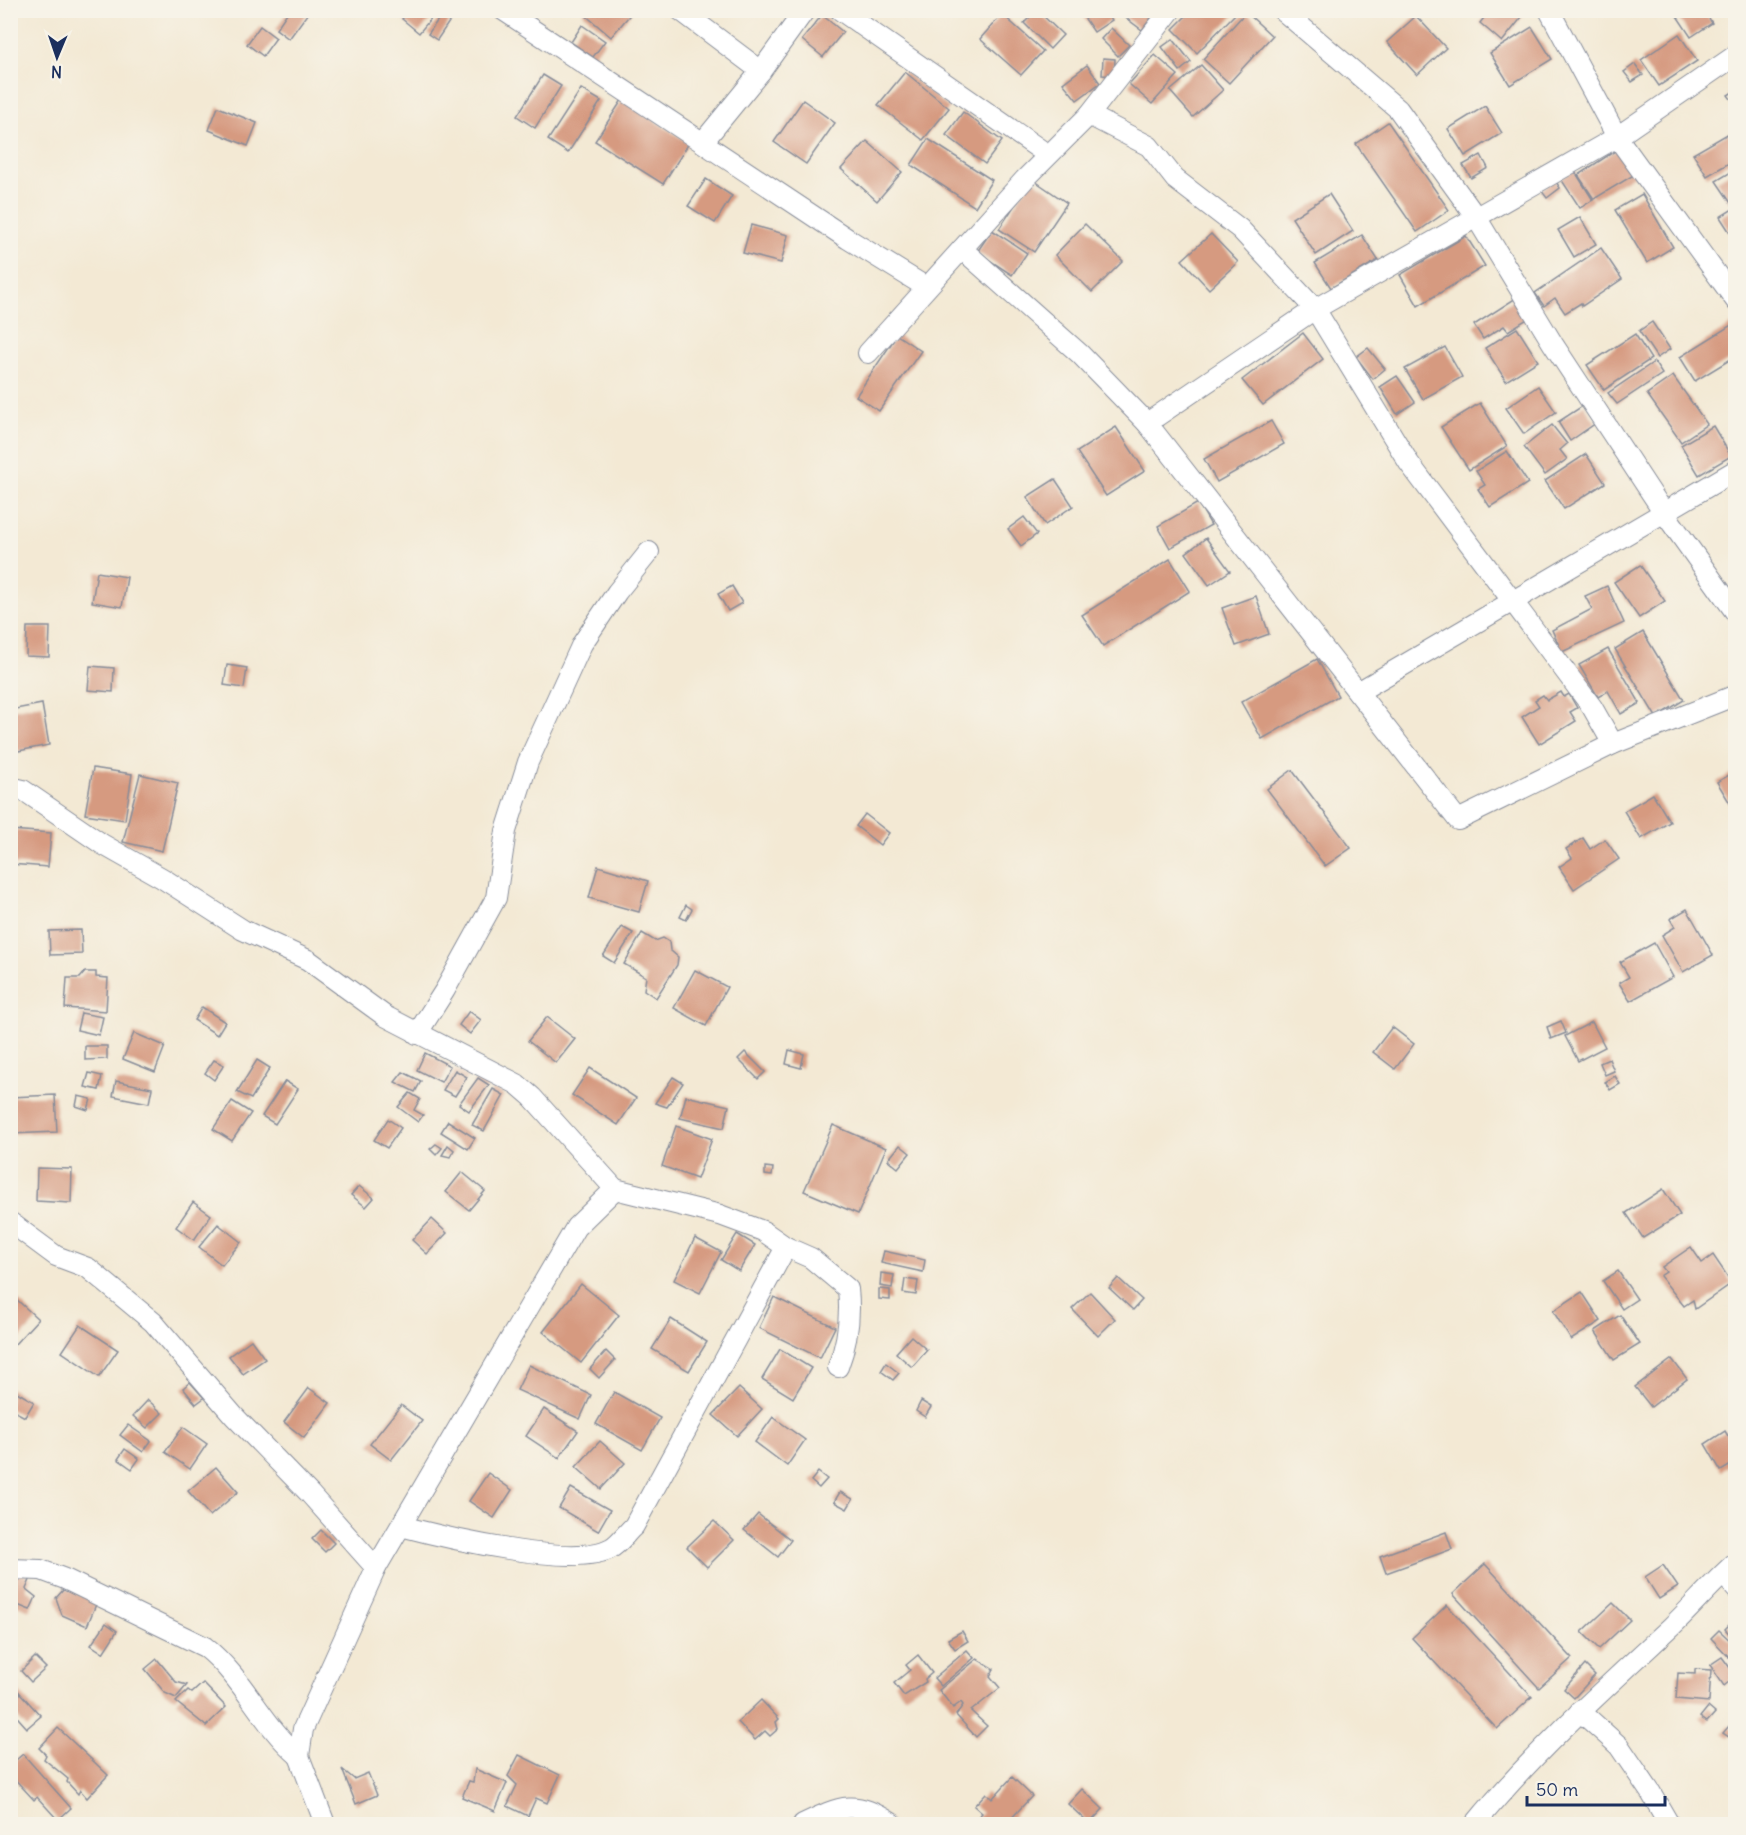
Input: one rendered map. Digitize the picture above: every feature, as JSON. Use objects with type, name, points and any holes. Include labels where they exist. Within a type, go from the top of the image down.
[{"type":"street","points":[[503,10],[848,239],[926,287]]},
{"type":"street","points":[[680,10],[761,71]]},
{"type":"street","points":[[704,142],[761,71],[805,10]]},
{"type":"street","points":[[840,10],[1048,155]]},
{"type":"street","points":[[868,353],[1048,155],[1089,115],[1172,10]]},
{"type":"street","points":[[1282,10],[1398,109],[1476,217],[1553,344],[1663,511],[1736,613]]},
{"type":"street","points":[[1549,10],[1617,137],[1736,302]]},
{"type":"street","points":[[1147,423],[1315,309],[1617,137],[1736,55]]},
{"type":"street","points":[[1089,115],[1149,146],[1175,179],[1240,229],[1315,309],[1409,464],[1592,708],[1613,744]]},
{"type":"street","points":[[962,249],[1080,354],[1147,423],[1458,820],[1613,744],[1736,695]]},
{"type":"street","points":[[1358,692],[1514,603],[1663,511],[1736,470]]},
{"type":"street","points":[[417,1034],[445,990],[496,898],[506,831],[528,762],[568,673],[582,644],[617,592],[649,552]]},
{"type":"street","points":[[10,787],[23,790],[102,844],[162,878],[243,930],[308,960],[385,1016],[517,1084],[532,1097],[615,1189],[720,1215],[763,1231],[786,1247],[811,1258],[848,1289],[850,1309],[846,1346],[838,1367]]},
{"type":"street","points":[[299,1756],[303,1729],[376,1568],[576,1227],[615,1189]]},
{"type":"street","points":[[10,1222],[56,1256],[88,1268],[158,1327],[227,1408],[310,1494],[376,1568]]},
{"type":"street","points":[[401,1526],[512,1550],[575,1555],[611,1548],[634,1526],[786,1247]]},
{"type":"street","points":[[10,1569],[41,1570],[65,1580],[205,1647],[218,1657],[252,1698],[273,1732],[299,1756],[325,1824]]},
{"type":"street","points":[[1475,1824],[1501,1793],[1580,1711],[1732,1575]]},
{"type":"street","points":[[1580,1711],[1619,1746],[1652,1793],[1669,1824]]},
{"type":"street","points":[[803,1824],[831,1810],[854,1806],[867,1809],[893,1824]]},
{"type":"building","points":[[289,10],[304,10],[308,13],[289,39],[276,29]]},
{"type":"building","points":[[409,10],[438,10],[419,33],[402,19]]},
{"type":"building","points":[[445,10],[457,10],[437,40],[428,34]]},
{"type":"building","points":[[585,10],[634,10],[611,37],[583,13]]},
{"type":"building","points":[[1037,10],[1063,35],[1050,49],[1024,23]]},
{"type":"building","points":[[1090,10],[1105,10],[1112,20],[1094,32],[1083,16]]},
{"type":"building","points":[[1132,10],[1157,10],[1142,30],[1126,18]]},
{"type":"building","points":[[1192,10],[1239,10],[1197,53],[1173,29]]},
{"type":"building","points":[[1490,10],[1523,10],[1526,12],[1502,42],[1480,23]]},
{"type":"building","points":[[1673,10],[1704,10],[1712,23],[1691,37]]},
{"type":"building","points":[[1246,12],[1272,36],[1229,83],[1203,59]]},
{"type":"building","points":[[1002,14],[1043,51],[1021,75],[980,39]]},
{"type":"building","points":[[822,15],[843,32],[823,57],[802,40]]},
{"type":"building","points":[[1416,16],[1446,48],[1417,75],[1387,42]]},
{"type":"building","points":[[582,25],[605,41],[593,57],[571,42]]},
{"type":"building","points":[[260,26],[276,38],[263,56],[247,44]]},
{"type":"building","points":[[1532,27],[1552,59],[1510,85],[1490,53]]},
{"type":"building","points":[[1111,28],[1129,45],[1118,56],[1101,39]]},
{"type":"building","points":[[1679,34],[1697,61],[1659,86],[1641,60]]},
{"type":"building","points":[[1173,39],[1191,62],[1180,71],[1162,47]]},
{"type":"building","points":[[1155,55],[1178,75],[1152,104],[1129,84]]},
{"type":"building","points":[[1103,58],[1115,59],[1114,76],[1102,75]]},
{"type":"building","points":[[1635,64],[1643,75],[1632,82],[1624,72]]},
{"type":"building","points":[[1087,65],[1100,83],[1077,100],[1063,83]]},
{"type":"building","points":[[1201,65],[1223,90],[1193,117],[1170,91]]},
{"type":"building","points":[[905,72],[949,108],[923,140],[878,105]]},
{"type":"building","points":[[543,75],[561,86],[535,128],[517,116]]},
{"type":"building","points":[[581,89],[601,101],[568,153],[548,140]]},
{"type":"building","points":[[1736,90],[1736,106],[1728,95]]},
{"type":"building","points":[[622,100],[689,143],[663,184],[595,141]]},
{"type":"building","points":[[803,100],[835,123],[806,164],[774,142]]},
{"type":"building","points":[[1485,106],[1502,133],[1465,156],[1448,129]]},
{"type":"building","points":[[218,107],[257,123],[248,146],[209,130]]},
{"type":"building","points":[[963,112],[1002,141],[985,164],[946,135]]},
{"type":"building","points":[[1388,122],[1449,210],[1417,232],[1356,144]]},
{"type":"building","points":[[1736,129],[1736,159],[1707,176],[1693,154]]},
{"type":"building","points":[[928,139],[992,180],[975,207],[911,165]]},
{"type":"building","points":[[867,141],[902,172],[877,201],[841,169]]},
{"type":"building","points":[[1621,147],[1637,173],[1594,199],[1578,175]]},
{"type":"building","points":[[1481,155],[1488,168],[1471,178],[1463,165]]},
{"type":"building","points":[[1736,169],[1736,205],[1733,206],[1716,181]]},
{"type":"building","points":[[1574,170],[1593,200],[1580,208],[1561,179]]},
{"type":"building","points":[[706,179],[732,196],[715,223],[688,206]]},
{"type":"building","points":[[1032,179],[1067,203],[1034,252],[999,229]]},
{"type":"building","points":[[1555,180],[1560,188],[1547,198],[1541,190]]},
{"type":"building","points":[[1329,194],[1353,231],[1316,255],[1292,218]]},
{"type":"building","points":[[1642,194],[1673,247],[1647,263],[1615,210]]},
{"type":"building","points":[[1736,207],[1736,236],[1733,237],[1720,217]]},
{"type":"building","points":[[1580,217],[1596,244],[1574,257],[1558,230]]},
{"type":"building","points":[[1085,224],[1123,261],[1092,292],[1055,255]]},
{"type":"building","points":[[751,225],[788,235],[781,263],[743,253]]},
{"type":"building","points":[[992,230],[1027,253],[1012,275],[977,252]]},
{"type":"building","points":[[1211,234],[1238,262],[1209,289],[1182,260]]},
{"type":"building","points":[[1362,235],[1378,260],[1331,288],[1315,263]]},
{"type":"building","points":[[1466,236],[1485,266],[1418,306],[1400,275]]},
{"type":"building","points":[[1601,248],[1622,279],[1582,306],[1581,303],[1565,313],[1555,298],[1544,306],[1535,293]]},
{"type":"building","points":[[1516,298],[1529,318],[1508,331],[1504,326],[1483,339],[1474,325]]},
{"type":"building","points":[[1652,322],[1670,349],[1657,358],[1639,331]]},
{"type":"building","points":[[1736,322],[1736,356],[1695,381],[1680,357]]},
{"type":"building","points":[[1517,328],[1538,361],[1506,381],[1485,348]]},
{"type":"building","points":[[1303,333],[1323,359],[1263,405],[1242,380]]},
{"type":"building","points":[[1635,334],[1651,359],[1604,390],[1587,365]]},
{"type":"building","points":[[897,335],[921,351],[879,411],[856,396]]},
{"type":"building","points":[[1445,347],[1462,377],[1423,399],[1405,369]]},
{"type":"building","points":[[1368,348],[1385,369],[1373,379],[1356,357]]},
{"type":"building","points":[[1654,362],[1662,374],[1617,404],[1608,393]]},
{"type":"building","points":[[1397,376],[1415,402],[1397,414],[1380,387]]},
{"type":"building","points":[[1673,376],[1707,424],[1681,442],[1647,394]]},
{"type":"building","points":[[1538,386],[1556,412],[1524,434],[1506,408]]},
{"type":"building","points":[[1480,403],[1507,446],[1469,470],[1441,427]]},
{"type":"building","points":[[1584,405],[1596,423],[1570,441],[1558,422]]},
{"type":"building","points":[[1271,421],[1284,444],[1217,482],[1204,459]]},
{"type":"building","points":[[1552,425],[1567,444],[1560,450],[1567,459],[1545,475],[1524,447]]},
{"type":"building","points":[[1713,426],[1731,456],[1699,475],[1681,445]]},
{"type":"building","points":[[1116,427],[1145,471],[1106,496],[1077,452]]},
{"type":"building","points":[[1507,451],[1528,483],[1490,507],[1478,489],[1485,485],[1476,471]]},
{"type":"building","points":[[1586,454],[1605,483],[1564,509],[1545,481]]},
{"type":"building","points":[[1055,479],[1073,506],[1045,525],[1027,497]]},
{"type":"building","points":[[1198,503],[1211,525],[1170,548],[1158,526]]},
{"type":"building","points":[[1024,517],[1037,534],[1021,546],[1008,529]]},
{"type":"building","points":[[1206,538],[1230,571],[1209,585],[1186,553]]},
{"type":"building","points":[[1170,559],[1190,591],[1103,646],[1082,615]]},
{"type":"building","points":[[1640,565],[1665,601],[1639,618],[1614,582]]},
{"type":"building","points":[[97,572],[127,577],[122,607],[92,602]]},
{"type":"building","points":[[732,586],[742,603],[728,611],[718,594]]},
{"type":"building","points":[[1607,586],[1624,623],[1562,652],[1552,630],[1592,609],[1585,596]]},
{"type":"building","points":[[1256,596],[1269,634],[1236,646],[1222,608]]},
{"type":"building","points":[[27,627],[50,627],[49,657],[26,656]]},
{"type":"building","points":[[1643,632],[1684,700],[1656,717],[1615,649]]},
{"type":"building","points":[[1608,649],[1640,703],[1621,714],[1608,691],[1598,697],[1579,665]]},
{"type":"building","points":[[1317,659],[1338,696],[1262,739],[1241,702]]},
{"type":"building","points":[[227,665],[247,668],[244,688],[224,685]]},
{"type":"building","points":[[90,666],[114,668],[113,692],[88,690]]},
{"type":"building","points":[[1561,692],[1564,697],[1569,694],[1577,708],[1570,712],[1576,721],[1539,744],[1522,717],[1539,706],[1535,700],[1543,695],[1547,700]]},
{"type":"building","points":[[42,704],[49,745],[13,752],[10,710]]},
{"type":"building","points":[[93,768],[132,774],[125,820],[85,814]]},
{"type":"building","points":[[1292,770],[1351,848],[1325,866],[1267,789]]},
{"type":"building","points":[[1736,771],[1736,813],[1717,782]]},
{"type":"building","points":[[140,774],[178,783],[162,851],[123,842]]},
{"type":"building","points":[[1653,794],[1670,822],[1641,839],[1624,811]]},
{"type":"building","points":[[865,814],[889,833],[880,845],[856,826]]},
{"type":"building","points":[[10,830],[51,833],[48,867],[10,864]]},
{"type":"building","points":[[1583,838],[1590,849],[1605,839],[1619,859],[1574,889],[1559,867],[1572,858],[1566,849]]},
{"type":"building","points":[[598,866],[648,881],[639,912],[589,898]]},
{"type":"building","points":[[686,905],[692,909],[686,920],[680,917]]},
{"type":"building","points":[[1687,909],[1713,955],[1683,972],[1662,935],[1675,927],[1670,919]]},
{"type":"building","points":[[622,927],[633,933],[614,963],[603,956]]},
{"type":"building","points":[[81,930],[82,954],[50,955],[49,931]]},
{"type":"building","points":[[642,933],[655,941],[663,938],[669,942],[670,950],[678,957],[677,965],[656,998],[644,990],[646,977],[624,964]]},
{"type":"building","points":[[1654,943],[1673,977],[1630,1001],[1619,983],[1629,977],[1620,962]]},
{"type":"building","points":[[695,970],[727,987],[706,1026],[674,1008]]},
{"type":"building","points":[[85,972],[96,972],[96,977],[108,978],[106,1011],[65,1008],[67,978],[80,978]]},
{"type":"building","points":[[202,1007],[225,1022],[217,1035],[194,1020]]},
{"type":"building","points":[[469,1011],[481,1020],[470,1034],[459,1025]]},
{"type":"building","points":[[81,1013],[103,1017],[99,1035],[77,1030]]},
{"type":"building","points":[[547,1017],[575,1039],[556,1063],[528,1041]]},
{"type":"building","points":[[1561,1021],[1566,1033],[1551,1039],[1547,1027]]},
{"type":"building","points":[[1592,1022],[1605,1047],[1578,1061],[1565,1036]]},
{"type":"building","points":[[1392,1027],[1414,1044],[1395,1069],[1373,1052]]},
{"type":"building","points":[[134,1033],[165,1046],[155,1072],[123,1059]]},
{"type":"building","points":[[85,1046],[107,1046],[107,1059],[85,1060]]},
{"type":"building","points":[[789,1050],[804,1054],[801,1068],[786,1064]]},
{"type":"building","points":[[745,1052],[765,1072],[758,1079],[738,1059]]},
{"type":"building","points":[[425,1053],[450,1066],[441,1082],[417,1070]]},
{"type":"building","points":[[1609,1059],[1614,1071],[1605,1075],[1600,1063]]},
{"type":"building","points":[[214,1060],[224,1065],[214,1080],[205,1073]]},
{"type":"building","points":[[257,1060],[270,1068],[251,1099],[237,1092]]},
{"type":"building","points":[[590,1068],[636,1098],[618,1125],[572,1095]]},
{"type":"building","points":[[455,1070],[467,1077],[455,1096],[443,1090]]},
{"type":"building","points":[[403,1072],[421,1081],[415,1092],[395,1082]]},
{"type":"building","points":[[89,1073],[102,1076],[99,1090],[85,1087]]},
{"type":"building","points":[[1615,1076],[1620,1084],[1610,1090],[1605,1082]]},
{"type":"building","points":[[673,1077],[683,1083],[667,1107],[655,1103]]},
{"type":"building","points":[[478,1078],[489,1085],[469,1111],[459,1104]]},
{"type":"building","points":[[116,1081],[152,1088],[149,1103],[113,1096]]},
{"type":"building","points":[[285,1081],[298,1089],[275,1124],[262,1116]]},
{"type":"building","points":[[493,1089],[504,1095],[484,1131],[472,1125]]},
{"type":"building","points":[[410,1093],[420,1099],[414,1110],[423,1115],[418,1122],[398,1107]]},
{"type":"building","points":[[55,1095],[57,1132],[10,1134],[10,1097]]},
{"type":"building","points":[[78,1096],[91,1099],[88,1110],[76,1106]]},
{"type":"building","points":[[686,1096],[729,1106],[724,1128],[680,1118]]},
{"type":"building","points":[[232,1101],[251,1113],[232,1141],[213,1129]]},
{"type":"building","points":[[388,1119],[401,1128],[387,1148],[374,1140]]},
{"type":"building","points":[[448,1121],[475,1138],[468,1149],[441,1132]]},
{"type":"building","points":[[833,1125],[886,1148],[858,1214],[804,1191]]},
{"type":"building","points":[[676,1126],[712,1139],[697,1179],[662,1166]]},
{"type":"building","points":[[436,1144],[442,1148],[436,1155],[430,1149]]},
{"type":"building","points":[[448,1145],[454,1150],[450,1157],[442,1155]]},
{"type":"building","points":[[900,1145],[910,1153],[898,1168],[888,1160]]},
{"type":"building","points":[[765,1167],[773,1168],[772,1176],[765,1175]]},
{"type":"building","points":[[37,1168],[72,1169],[71,1203],[36,1201]]},
{"type":"building","points":[[462,1172],[485,1191],[469,1210],[446,1192]]},
{"type":"building","points":[[359,1186],[374,1198],[366,1207],[351,1195]]},
{"type":"building","points":[[1663,1189],[1680,1215],[1643,1238],[1626,1213]]},
{"type":"building","points":[[193,1202],[211,1215],[194,1240],[176,1227]]},
{"type":"building","points":[[432,1219],[447,1233],[427,1254],[412,1240]]},
{"type":"building","points":[[218,1224],[241,1242],[222,1265],[199,1247]]},
{"type":"building","points":[[737,1234],[755,1245],[739,1271],[721,1260]]},
{"type":"building","points":[[695,1238],[721,1252],[700,1293],[674,1280]]},
{"type":"building","points":[[1691,1247],[1702,1263],[1713,1255],[1732,1283],[1695,1309],[1693,1300],[1684,1306],[1660,1276],[1666,1272],[1662,1267]]},
{"type":"building","points":[[884,1251],[925,1260],[923,1272],[881,1263]]},
{"type":"building","points":[[1618,1271],[1637,1299],[1622,1309],[1603,1281]]},
{"type":"building","points":[[881,1273],[894,1275],[892,1288],[880,1286]]},
{"type":"building","points":[[1118,1278],[1142,1300],[1133,1310],[1109,1288]]},
{"type":"building","points":[[905,1279],[918,1281],[916,1295],[903,1293]]},
{"type":"building","points":[[581,1284],[619,1315],[581,1363],[543,1332]]},
{"type":"building","points":[[879,1289],[890,1290],[890,1300],[879,1299]]},
{"type":"building","points":[[1090,1292],[1115,1319],[1098,1336],[1072,1309]]},
{"type":"building","points":[[1582,1292],[1601,1321],[1571,1340],[1553,1311]]},
{"type":"building","points":[[774,1297],[835,1327],[820,1358],[759,1328]]},
{"type":"building","points":[[16,1299],[38,1319],[14,1345],[10,1342],[10,1304]]},
{"type":"building","points":[[1620,1315],[1640,1344],[1614,1360],[1595,1331]]},
{"type":"building","points":[[671,1319],[707,1342],[689,1371],[652,1349]]},
{"type":"building","points":[[80,1325],[118,1350],[99,1377],[62,1352]]},
{"type":"building","points":[[911,1336],[927,1350],[912,1367],[896,1353]]},
{"type":"building","points":[[251,1340],[265,1359],[243,1374],[229,1356]]},
{"type":"building","points":[[780,1349],[811,1368],[793,1398],[762,1379]]},
{"type":"building","points":[[606,1351],[615,1360],[599,1378],[590,1369]]},
{"type":"building","points":[[1672,1359],[1687,1379],[1651,1407],[1635,1387]]},
{"type":"building","points":[[886,1363],[899,1373],[893,1380],[881,1371]]},
{"type":"building","points":[[529,1365],[591,1395],[580,1419],[517,1390]]},
{"type":"building","points":[[190,1382],[204,1398],[196,1404],[183,1388]]},
{"type":"building","points":[[10,1388],[34,1402],[25,1417],[10,1409]]},
{"type":"building","points":[[309,1388],[330,1403],[304,1438],[284,1422]]},
{"type":"building","points":[[739,1388],[762,1409],[737,1436],[713,1415]]},
{"type":"building","points":[[614,1392],[660,1418],[642,1450],[596,1424]]},
{"type":"building","points":[[148,1400],[162,1413],[147,1428],[133,1416]]},
{"type":"building","points":[[921,1401],[931,1407],[925,1417],[916,1411]]},
{"type":"building","points":[[401,1405],[422,1421],[391,1460],[370,1444]]},
{"type":"building","points":[[544,1409],[578,1431],[559,1458],[526,1436]]},
{"type":"building","points":[[773,1417],[805,1440],[787,1466],[755,1442]]},
{"type":"building","points":[[128,1425],[151,1441],[143,1452],[120,1435]]},
{"type":"building","points":[[183,1427],[207,1444],[190,1469],[165,1452]]},
{"type":"building","points":[[1725,1431],[1736,1449],[1736,1462],[1721,1471],[1705,1444]]},
{"type":"building","points":[[600,1441],[625,1463],[601,1489],[576,1467]]},
{"type":"building","points":[[125,1449],[139,1459],[132,1469],[118,1459]]},
{"type":"building","points":[[216,1467],[238,1492],[210,1516],[188,1491]]},
{"type":"building","points":[[818,1472],[827,1479],[819,1488],[811,1481]]},
{"type":"building","points":[[488,1473],[512,1490],[494,1518],[469,1501]]},
{"type":"building","points":[[571,1488],[610,1510],[598,1531],[559,1508]]},
{"type":"building","points":[[840,1492],[853,1499],[847,1509],[834,1502]]},
{"type":"building","points":[[758,1514],[791,1540],[778,1557],[744,1530]]},
{"type":"building","points":[[714,1521],[734,1540],[707,1567],[687,1547]]},
{"type":"building","points":[[321,1530],[334,1543],[325,1552],[312,1539]]},
{"type":"building","points":[[1446,1532],[1452,1549],[1386,1573],[1380,1556]]},
{"type":"building","points":[[1485,1564],[1572,1658],[1539,1688],[1453,1594]]},
{"type":"building","points":[[1663,1565],[1678,1587],[1659,1599],[1645,1577]]},
{"type":"building","points":[[17,1572],[31,1578],[26,1589],[36,1597],[30,1610],[10,1602],[10,1588]]},
{"type":"building","points":[[65,1588],[97,1602],[87,1626],[62,1615],[56,1598]]},
{"type":"building","points":[[1613,1603],[1630,1620],[1599,1649],[1582,1632]]},
{"type":"building","points":[[1447,1605],[1532,1697],[1497,1729],[1412,1638]]},
{"type":"building","points":[[1734,1620],[1736,1622],[1736,1641],[1725,1629]]},
{"type":"building","points":[[106,1623],[117,1631],[103,1653],[91,1645]]},
{"type":"building","points":[[1719,1630],[1736,1646],[1729,1657],[1711,1638]]},
{"type":"building","points":[[962,1631],[968,1641],[955,1649],[948,1639]]},
{"type":"building","points":[[967,1650],[974,1658],[941,1686],[934,1678]]},
{"type":"building","points":[[918,1655],[932,1673],[925,1679],[926,1682],[904,1696],[894,1683],[910,1670],[906,1665]]},
{"type":"building","points":[[35,1657],[46,1668],[31,1682],[21,1671]]},
{"type":"building","points":[[1722,1657],[1736,1676],[1724,1686],[1710,1665]]},
{"type":"building","points":[[157,1659],[176,1682],[187,1685],[176,1698],[165,1693],[145,1669]]},
{"type":"building","points":[[977,1659],[994,1669],[990,1676],[1000,1688],[971,1711],[987,1726],[976,1737],[956,1715],[963,1705],[961,1702],[953,1708],[939,1690]]},
{"type":"building","points":[[1585,1665],[1595,1675],[1574,1698],[1564,1689]]},
{"type":"building","points":[[1695,1669],[1711,1670],[1709,1702],[1676,1699],[1678,1673],[1695,1674]]},
{"type":"building","points":[[10,1682],[41,1716],[27,1728],[10,1709]]},
{"type":"building","points":[[203,1683],[226,1707],[206,1726],[176,1702],[188,1690],[192,1693]]},
{"type":"building","points":[[761,1700],[779,1719],[776,1722],[778,1729],[770,1736],[765,1731],[755,1740],[738,1722]]},
{"type":"building","points":[[1708,1707],[1715,1713],[1707,1722],[1700,1717]]},
{"type":"building","points":[[1729,1726],[1736,1733],[1729,1737],[1723,1733]]},
{"type":"building","points":[[58,1728],[108,1775],[87,1798],[80,1790],[78,1794],[67,1782],[68,1779],[44,1759],[46,1755],[39,1748]]},
{"type":"building","points":[[23,1754],[71,1808],[58,1820],[37,1797],[34,1800],[10,1774],[10,1765]]},
{"type":"building","points":[[519,1755],[560,1775],[547,1803],[536,1798],[528,1816],[507,1806],[517,1785],[508,1776]]},
{"type":"building","points":[[342,1769],[354,1779],[368,1773],[377,1795],[356,1804]]},
{"type":"building","points":[[475,1769],[507,1783],[495,1811],[462,1797],[469,1781],[473,1782]]},
{"type":"building","points":[[1012,1777],[1032,1796],[1006,1824],[977,1824],[974,1822],[982,1813],[974,1806],[986,1793],[992,1799]]},
{"type":"building","points":[[1082,1789],[1103,1809],[1089,1824],[1068,1804]]}]
